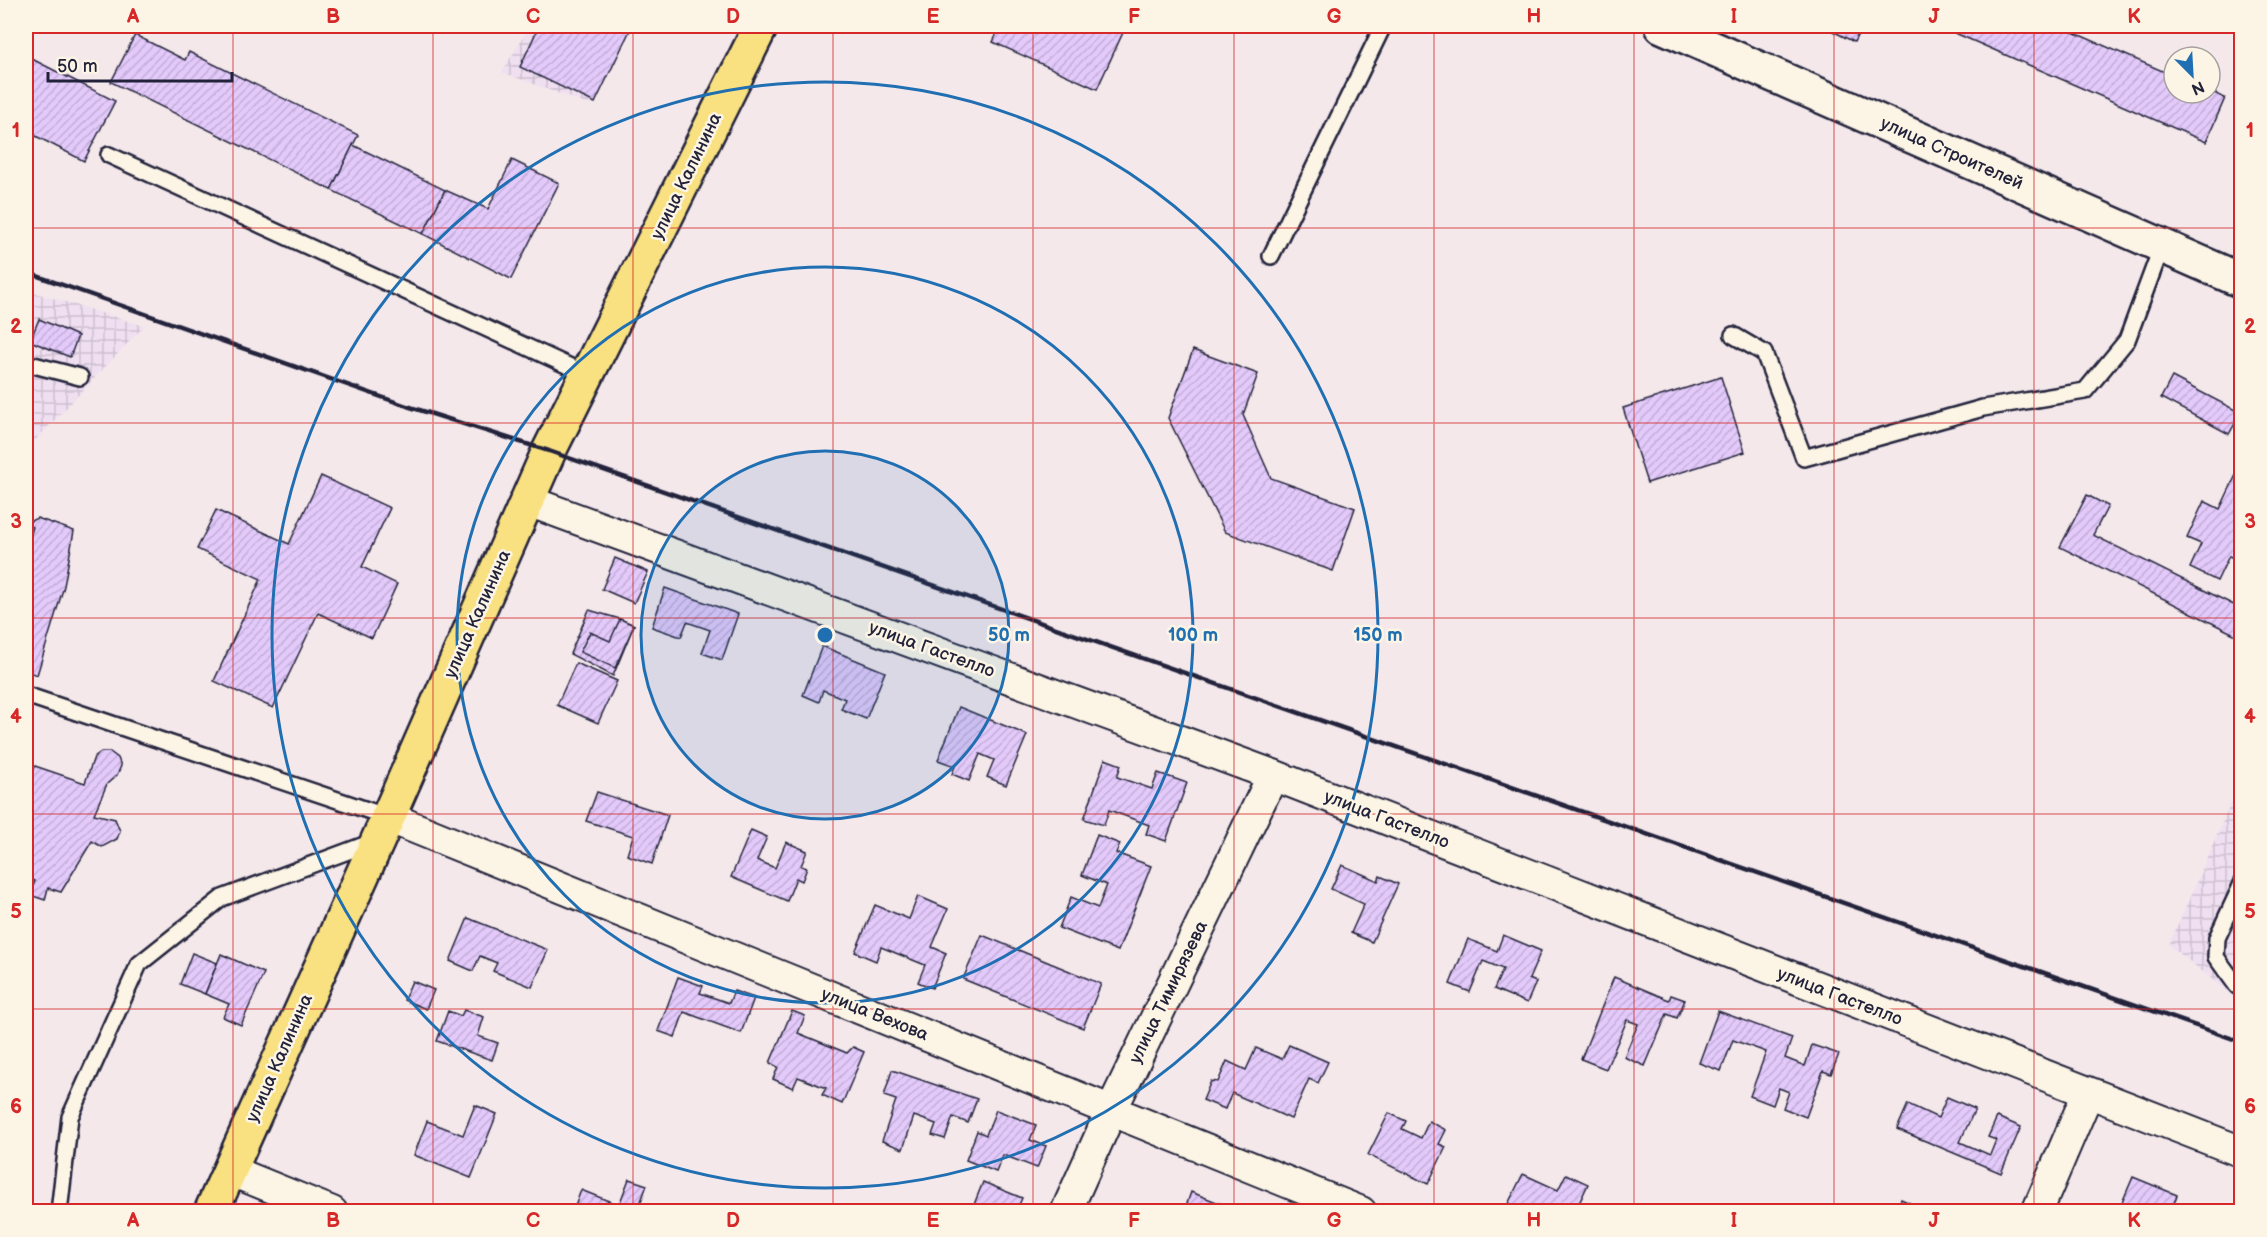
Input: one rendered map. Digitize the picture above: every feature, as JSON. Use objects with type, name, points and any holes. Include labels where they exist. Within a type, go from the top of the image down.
[{"type":"main road","name":"улица Калинина","points":[[211,1212],[549,451],[761,26]]},
{"type":"main road","name":"улица Строителей","points":[[1662,26],[1700,33],[2241,281]]},
{"type":"street","name":"улица Гастелло","points":[[528,501],[1273,775],[2241,1152]]},
{"type":"street","name":"улица Тимирязева","points":[[1066,1212],[1112,1109],[1273,775]]},
{"type":"street","name":"улица Вехова","points":[[383,829],[1112,1109],[1361,1212]]},
{"type":"street","points":[[2037,1212],[2088,1093]]},
{"type":"street","points":[[229,1170],[332,1212]]},
{"type":"lane","points":[[1271,256],[1383,26]]},
{"type":"lane","points":[[109,155],[588,375]]},
{"type":"lane","points":[[1733,335],[1764,353],[1804,458],[1983,408],[2085,391],[2127,340],[2162,246]]},
{"type":"lane","points":[[26,363],[80,377]]},
{"type":"lane","points":[[26,695],[383,829]]},
{"type":"lane","points":[[59,1212],[70,1117],[139,964],[222,898],[383,829]]},
{"type":"lane","points":[[2241,884],[2217,938],[2216,957],[2241,989]]},
{"type":"shaded area","points":[[530,26],[628,26],[589,105],[502,72]]},
{"type":"shaded area","points":[[26,290],[144,326],[26,450]]},
{"type":"shaded area","points":[[2241,780],[2241,1002],[2169,945]]},
{"type":"building","points":[[539,26],[632,26],[595,103],[520,67]]},
{"type":"building","points":[[1000,26],[1126,26],[1097,89],[993,42]]},
{"type":"building","points":[[1823,26],[1862,26],[1854,42]]},
{"type":"building","points":[[1939,26],[2059,26],[2162,71],[2162,105],[2222,105],[2206,142]]},
{"type":"building","points":[[135,35],[185,60],[189,52],[358,135],[331,190],[111,82]]},
{"type":"building","points":[[26,56],[115,101],[84,161],[26,131]]},
{"type":"building","points":[[353,145],[445,190],[423,234],[331,190]]},
{"type":"building","points":[[512,160],[559,183],[511,279],[423,234],[445,190],[488,209]]},
{"type":"building","points":[[39,319],[78,336],[70,357],[30,341]]},
{"type":"building","points":[[1193,350],[1258,374],[1243,415],[1271,478],[1355,508],[1333,571],[1225,532],[1168,418]]},
{"type":"building","points":[[1721,377],[1745,452],[1647,483],[1623,408]]},
{"type":"building","points":[[2172,377],[2241,413],[2229,434],[2161,398]]},
{"type":"building","points":[[2236,475],[2242,478],[2242,562],[2229,556],[2217,581],[2190,568],[2201,544],[2187,538],[2204,501],[2220,509]]},
{"type":"building","points":[[321,476],[390,508],[362,567],[397,584],[372,638],[318,613],[273,708],[214,681],[261,579],[197,549],[216,510],[289,544]]},
{"type":"building","points":[[2087,495],[2108,506],[2093,535],[2242,609],[2242,638],[2060,547]]},
{"type":"building","points":[[37,518],[74,531],[64,586],[37,675],[26,671],[26,523]]},
{"type":"building","points":[[26,525],[33,527],[26,550]]},
{"type":"building","points":[[615,558],[648,572],[634,603],[602,589]]},
{"type":"building","points":[[665,588],[738,614],[722,660],[702,653],[710,630],[687,622],[681,637],[652,627]]},
{"type":"building","points":[[589,610],[634,625],[613,676],[570,654]]},
{"type":"building","points":[[620,619],[634,625],[615,668],[580,652],[590,632],[610,641]]},
{"type":"building","points":[[822,646],[885,672],[866,719],[841,709],[845,699],[823,690],[819,702],[803,695]]},
{"type":"building","points":[[576,663],[617,681],[598,723],[557,705]]},
{"type":"building","points":[[959,707],[1027,735],[1006,785],[987,777],[994,760],[980,754],[969,781],[952,774],[955,766],[938,760]]},
{"type":"building","points":[[101,752],[110,752],[118,758],[121,766],[117,775],[107,784],[94,814],[115,819],[120,831],[117,839],[102,847],[92,841],[61,892],[48,888],[45,900],[30,895],[35,881],[26,877],[26,794],[35,766],[85,783],[94,757]]},
{"type":"building","points":[[1105,759],[1121,765],[1117,777],[1152,789],[1158,773],[1187,783],[1166,841],[1146,834],[1149,825],[1109,810],[1104,825],[1084,819]]},
{"type":"building","points":[[597,792],[668,815],[652,864],[627,855],[633,836],[586,821]]},
{"type":"building","points":[[751,830],[767,837],[757,860],[775,868],[786,842],[807,851],[801,866],[807,868],[802,881],[796,878],[787,901],[731,877]]},
{"type":"building","points":[[1097,835],[1120,844],[1116,853],[1151,866],[1118,951],[1059,928],[1071,897],[1098,908],[1107,885],[1082,875]]},
{"type":"building","points":[[1342,865],[1378,881],[1380,876],[1398,884],[1372,942],[1351,933],[1364,904],[1331,889]]},
{"type":"building","points":[[918,896],[948,909],[932,947],[946,953],[932,988],[918,982],[925,965],[881,947],[876,961],[855,952],[875,905],[909,919]]},
{"type":"building","points":[[468,918],[548,950],[532,987],[493,971],[497,963],[480,956],[473,971],[450,961]]},
{"type":"building","points":[[982,935],[1101,984],[1083,1028],[963,979]]},
{"type":"building","points":[[1503,935],[1541,951],[1529,979],[1536,982],[1527,1003],[1494,989],[1503,969],[1483,961],[1470,992],[1450,984],[1468,939],[1497,951]]},
{"type":"building","points":[[192,953],[217,963],[205,994],[180,984]]},
{"type":"building","points":[[221,954],[264,973],[241,1025],[223,1017],[229,1004],[205,994]]},
{"type":"building","points":[[678,977],[703,986],[700,993],[729,1003],[734,991],[754,998],[741,1033],[684,1012],[675,1037],[658,1031]]},
{"type":"building","points":[[1614,977],[1669,1000],[1671,995],[1685,1000],[1677,1018],[1667,1014],[1645,1066],[1624,1057],[1638,1024],[1627,1020],[1606,1069],[1581,1059]]},
{"type":"building","points":[[412,981],[434,990],[426,1009],[404,1000]]},
{"type":"building","points":[[464,1010],[484,1017],[478,1036],[498,1043],[492,1060],[437,1041],[448,1011],[461,1016]]},
{"type":"building","points":[[792,1011],[805,1016],[798,1033],[847,1053],[853,1047],[864,1052],[842,1104],[822,1095],[826,1088],[798,1077],[793,1088],[773,1079],[778,1067],[770,1063]]},
{"type":"building","points":[[1718,1011],[1792,1038],[1785,1058],[1805,1066],[1812,1045],[1839,1054],[1831,1074],[1823,1071],[1806,1117],[1783,1108],[1789,1092],[1779,1088],[1773,1105],[1750,1096],[1766,1052],[1733,1040],[1721,1071],[1699,1063]]},
{"type":"building","points":[[1289,1045],[1328,1062],[1318,1083],[1309,1079],[1291,1119],[1232,1093],[1225,1109],[1203,1100],[1211,1081],[1218,1082],[1227,1061],[1246,1070],[1256,1048],[1282,1059]]},
{"type":"building","points":[[892,1070],[977,1099],[968,1123],[953,1117],[945,1139],[932,1135],[936,1124],[914,1116],[903,1149],[882,1141],[896,1100],[884,1096]]},
{"type":"building","points":[[1947,1097],[1975,1109],[1960,1142],[1990,1155],[1996,1140],[1988,1137],[1997,1117],[2021,1127],[2001,1173],[1897,1129],[1908,1104],[1938,1118]]},
{"type":"building","points":[[475,1105],[497,1114],[471,1178],[414,1155],[427,1121],[463,1135]]},
{"type":"building","points":[[996,1110],[1036,1125],[1030,1140],[1046,1146],[1037,1168],[1003,1155],[996,1172],[966,1160],[977,1131],[986,1135]]},
{"type":"building","points":[[1389,1113],[1406,1121],[1402,1129],[1421,1138],[1429,1121],[1446,1130],[1439,1144],[1446,1147],[1428,1184],[1368,1155]]},
{"type":"building","points":[[1523,1174],[1558,1190],[1566,1174],[1588,1184],[1575,1212],[1508,1212],[1505,1210]]},
{"type":"building","points":[[2133,1177],[2177,1195],[2171,1212],[2118,1212]]},
{"type":"building","points":[[629,1179],[647,1185],[637,1212],[573,1212],[581,1190],[619,1205]]},
{"type":"building","points":[[983,1182],[1022,1198],[1016,1212],[971,1212]]},
{"type":"building","points":[[1191,1192],[1242,1212],[1184,1212]]},
{"type":"building","points":[[1901,1199],[1929,1212],[1896,1212]]},
{"type":"railway","points":[[26,272],[407,406],[549,451],[2242,1042]]}]
